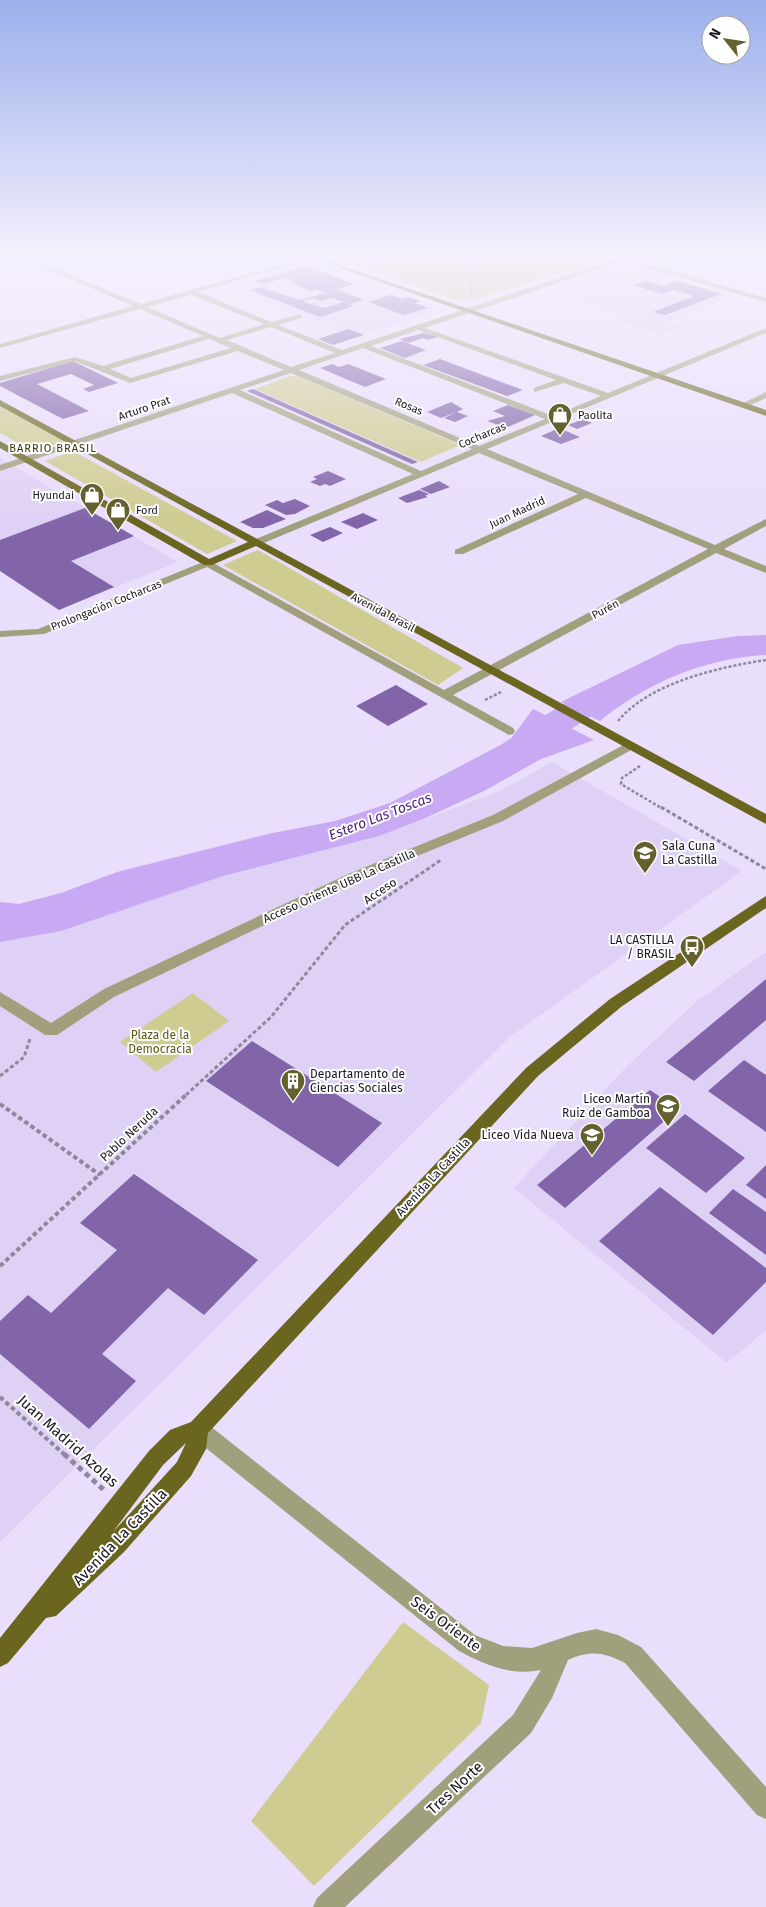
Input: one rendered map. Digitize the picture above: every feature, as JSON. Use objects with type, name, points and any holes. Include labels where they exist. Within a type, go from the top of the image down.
[{"type":"main road","points":[[562,343],[766,413]]},
{"type":"main road","name":"Avenida Brasil","points":[[0,403],[546,700],[622,744],[766,820]]},
{"type":"main road","points":[[0,444],[208,563]]},
{"type":"main road","name":"Cocharcas","points":[[208,563],[256,543]]},
{"type":"main road","name":"Avenida La Castilla","points":[[0,1655],[21,1632],[120,1504],[170,1444],[185,1432],[198,1429],[555,1050],[598,1016],[766,901]]},
{"type":"main road","name":"Avenida La Castilla","points":[[21,1632],[116,1544],[184,1469],[196,1449],[198,1429]]},
{"type":"street","points":[[102,369],[187,343]]},
{"type":"street","name":"Rosas","points":[[227,343],[766,570]]},
{"type":"street","points":[[318,343],[342,353]]},
{"type":"street","name":"Arturo Prat","points":[[0,468],[373,343]]},
{"type":"street","points":[[461,343],[609,396]]},
{"type":"street","name":"Cocharcas","points":[[256,543],[735,343]]},
{"type":"street","points":[[364,346],[553,419]]},
{"type":"street","points":[[0,379],[68,359],[80,359],[130,381],[239,348]]},
{"type":"street","points":[[537,390],[563,380]]},
{"type":"street","points":[[233,390],[421,474]]},
{"type":"street","points":[[507,401],[522,395]]},
{"type":"street","points":[[743,405],[766,395]]},
{"type":"street","name":"Juan Madrid","points":[[459,552],[586,494]]},
{"type":"street","name":"Purén","points":[[444,695],[766,522]]},
{"type":"street","points":[[208,563],[509,732]]},
{"type":"street","name":"Prolongación Cocharcas","points":[[0,634],[18,634],[51,628],[208,563]]},
{"type":"street","points":[[0,622],[18,634]]},
{"type":"street","name":"Acceso Oriente UBB La Castilla","points":[[36,1021],[51,1031],[109,993],[351,878],[498,818],[622,744]]},
{"type":"street","points":[[0,998],[36,1021]]},
{"type":"street","name":"Seis Oriente","points":[[198,1429],[467,1643],[484,1652],[519,1660],[540,1658],[587,1640],[618,1646],[633,1655],[766,1806]]},
{"type":"street","name":"Tres Norte","points":[[326,1907],[522,1724],[540,1700],[552,1676],[559,1650]]},
{"type":"path","points":[[766,660],[708,671],[636,702],[621,715],[617,723],[622,744],[640,760],[641,766],[622,778],[621,784],[766,870]]},
{"type":"path","points":[[455,689],[473,700],[484,701],[501,692],[510,690]]},
{"type":"path","name":"Acceso","points":[[271,1017],[345,925],[447,856]]},
{"type":"path","name":"Pablo Neruda","points":[[0,1266],[271,1017]]},
{"type":"path","points":[[0,1076],[24,1057],[36,1021]]},
{"type":"path","points":[[0,1104],[100,1175]]},
{"type":"path","name":"Juan Madrid Azolas","points":[[0,1398],[120,1504]]},
{"type":"shaded area","points":[[0,458],[178,562],[59,610],[0,571]]},
{"type":"shaded area","points":[[552,762],[742,871],[511,1036],[0,1542],[0,942],[61,931],[223,876],[379,836],[500,791]]},
{"type":"shaded area","name":"Liceo Martín Ruiz de Gamboa","points":[[766,952],[766,1330],[727,1363],[514,1188],[627,1066],[697,1001]]},
{"type":"green space","points":[[290,376],[298,376],[458,444],[458,446],[421,462],[255,389]]},
{"type":"green space","points":[[0,406],[66,441],[34,452],[0,433]]},
{"type":"green space","points":[[73,451],[237,541],[207,554],[45,461]]},
{"type":"green space","points":[[258,550],[463,668],[438,685],[223,565]]},
{"type":"green space","name":"Plaza de la Democracia","points":[[193,993],[229,1021],[156,1072],[120,1042]]},
{"type":"green space","points":[[403,1622],[489,1685],[481,1723],[314,1886],[251,1821]]},
{"type":"water","points":[[766,635],[766,655],[721,661],[678,675],[637,695],[600,721],[561,702],[678,645],[738,636]]},
{"type":"water","points":[[533,709],[594,740],[541,759],[484,791],[421,820],[379,836],[223,876],[61,931],[0,942],[0,902],[19,904],[61,893],[117,872],[268,834],[335,821],[390,803],[510,740]]},
{"type":"building","points":[[396,343],[407,343],[426,350],[405,358],[380,348]]},
{"type":"building","points":[[440,359],[523,390],[507,396],[423,365]]},
{"type":"building","points":[[73,361],[118,383],[89,392],[83,389],[94,385],[71,374],[37,384],[89,411],[63,419],[0,386],[0,383]]},
{"type":"building","points":[[332,364],[339,367],[348,364],[386,379],[365,387],[320,368]]},
{"type":"building","points":[[253,389],[418,462],[412,464],[247,391]]},
{"type":"building","points":[[451,402],[463,409],[457,412],[468,416],[455,422],[444,418],[456,412],[441,418],[427,412]]},
{"type":"building","points":[[508,405],[535,415],[506,428],[487,421],[505,416],[493,411]]},
{"type":"building","points":[[583,419],[592,423],[577,429],[568,425]]},
{"type":"building","name":"Paolita","points":[[559,428],[580,437],[561,444],[541,436]]},
{"type":"building","points":[[328,471],[346,479],[330,486],[325,484],[320,486],[310,482],[317,479],[313,477]]},
{"type":"building","points":[[439,481],[450,487],[431,494],[420,489]]},
{"type":"building","points":[[419,490],[429,494],[425,496],[428,497],[407,503],[398,498]]},
{"type":"building","points":[[295,499],[310,506],[295,514],[286,515],[265,505],[277,500],[283,503]]},
{"type":"building","points":[[85,508],[134,536],[71,561],[114,587],[59,610],[0,571],[0,540]]},
{"type":"building","points":[[267,510],[286,519],[263,528],[253,528],[240,522]]},
{"type":"building","points":[[363,513],[378,520],[357,529],[341,522]]},
{"type":"building","points":[[330,527],[343,533],[323,542],[310,535]]},
{"type":"building","points":[[396,685],[428,704],[388,726],[356,706]]},
{"type":"building","points":[[766,979],[766,1020],[694,1081],[666,1062]]},
{"type":"building","name":"Departamento de Ciencias Sociales","points":[[252,1041],[382,1123],[338,1167],[206,1081]]},
{"type":"building","points":[[744,1060],[766,1075],[766,1132],[708,1091]]},
{"type":"building","points":[[650,1090],[678,1109],[565,1208],[537,1185]]},
{"type":"building","points":[[685,1114],[745,1158],[706,1193],[646,1148]]},
{"type":"building","points":[[766,1165],[766,1199],[746,1185]]},
{"type":"building","points":[[134,1174],[258,1260],[204,1315],[168,1288],[102,1354],[136,1381],[89,1429],[0,1354],[0,1321],[28,1295],[51,1313],[117,1250],[80,1223]]},
{"type":"building","points":[[660,1187],[766,1268],[766,1282],[713,1335],[599,1241]]},
{"type":"building","points":[[733,1189],[766,1212],[766,1255],[709,1213]]},
{"type":"waterway","name":"Estero Las Toscas","points":[[513,752],[580,709],[626,685]]},
{"type":"place","name":"Paolita","points":[[560,436]]},
{"type":"place","name":"Hyundai","points":[[92,516]]},
{"type":"place","name":"Ford","points":[[118,531]]},
{"type":"place","name":"Sala Cuna La Castilla","points":[[645,874]]},
{"type":"place","name":"LA CASTILLA / BRASIL","points":[[692,968]]},
{"type":"place","name":"Departamento de Ciencias Sociales","points":[[293,1102]]},
{"type":"place","name":"Liceo Martín Ruiz de Gamboa","points":[[668,1127]]},
{"type":"place","name":"Liceo Vida Nueva","points":[[592,1156]]},
{"type":"district","name":"BARRIO BRASIL","points":[[53,448]]}]
